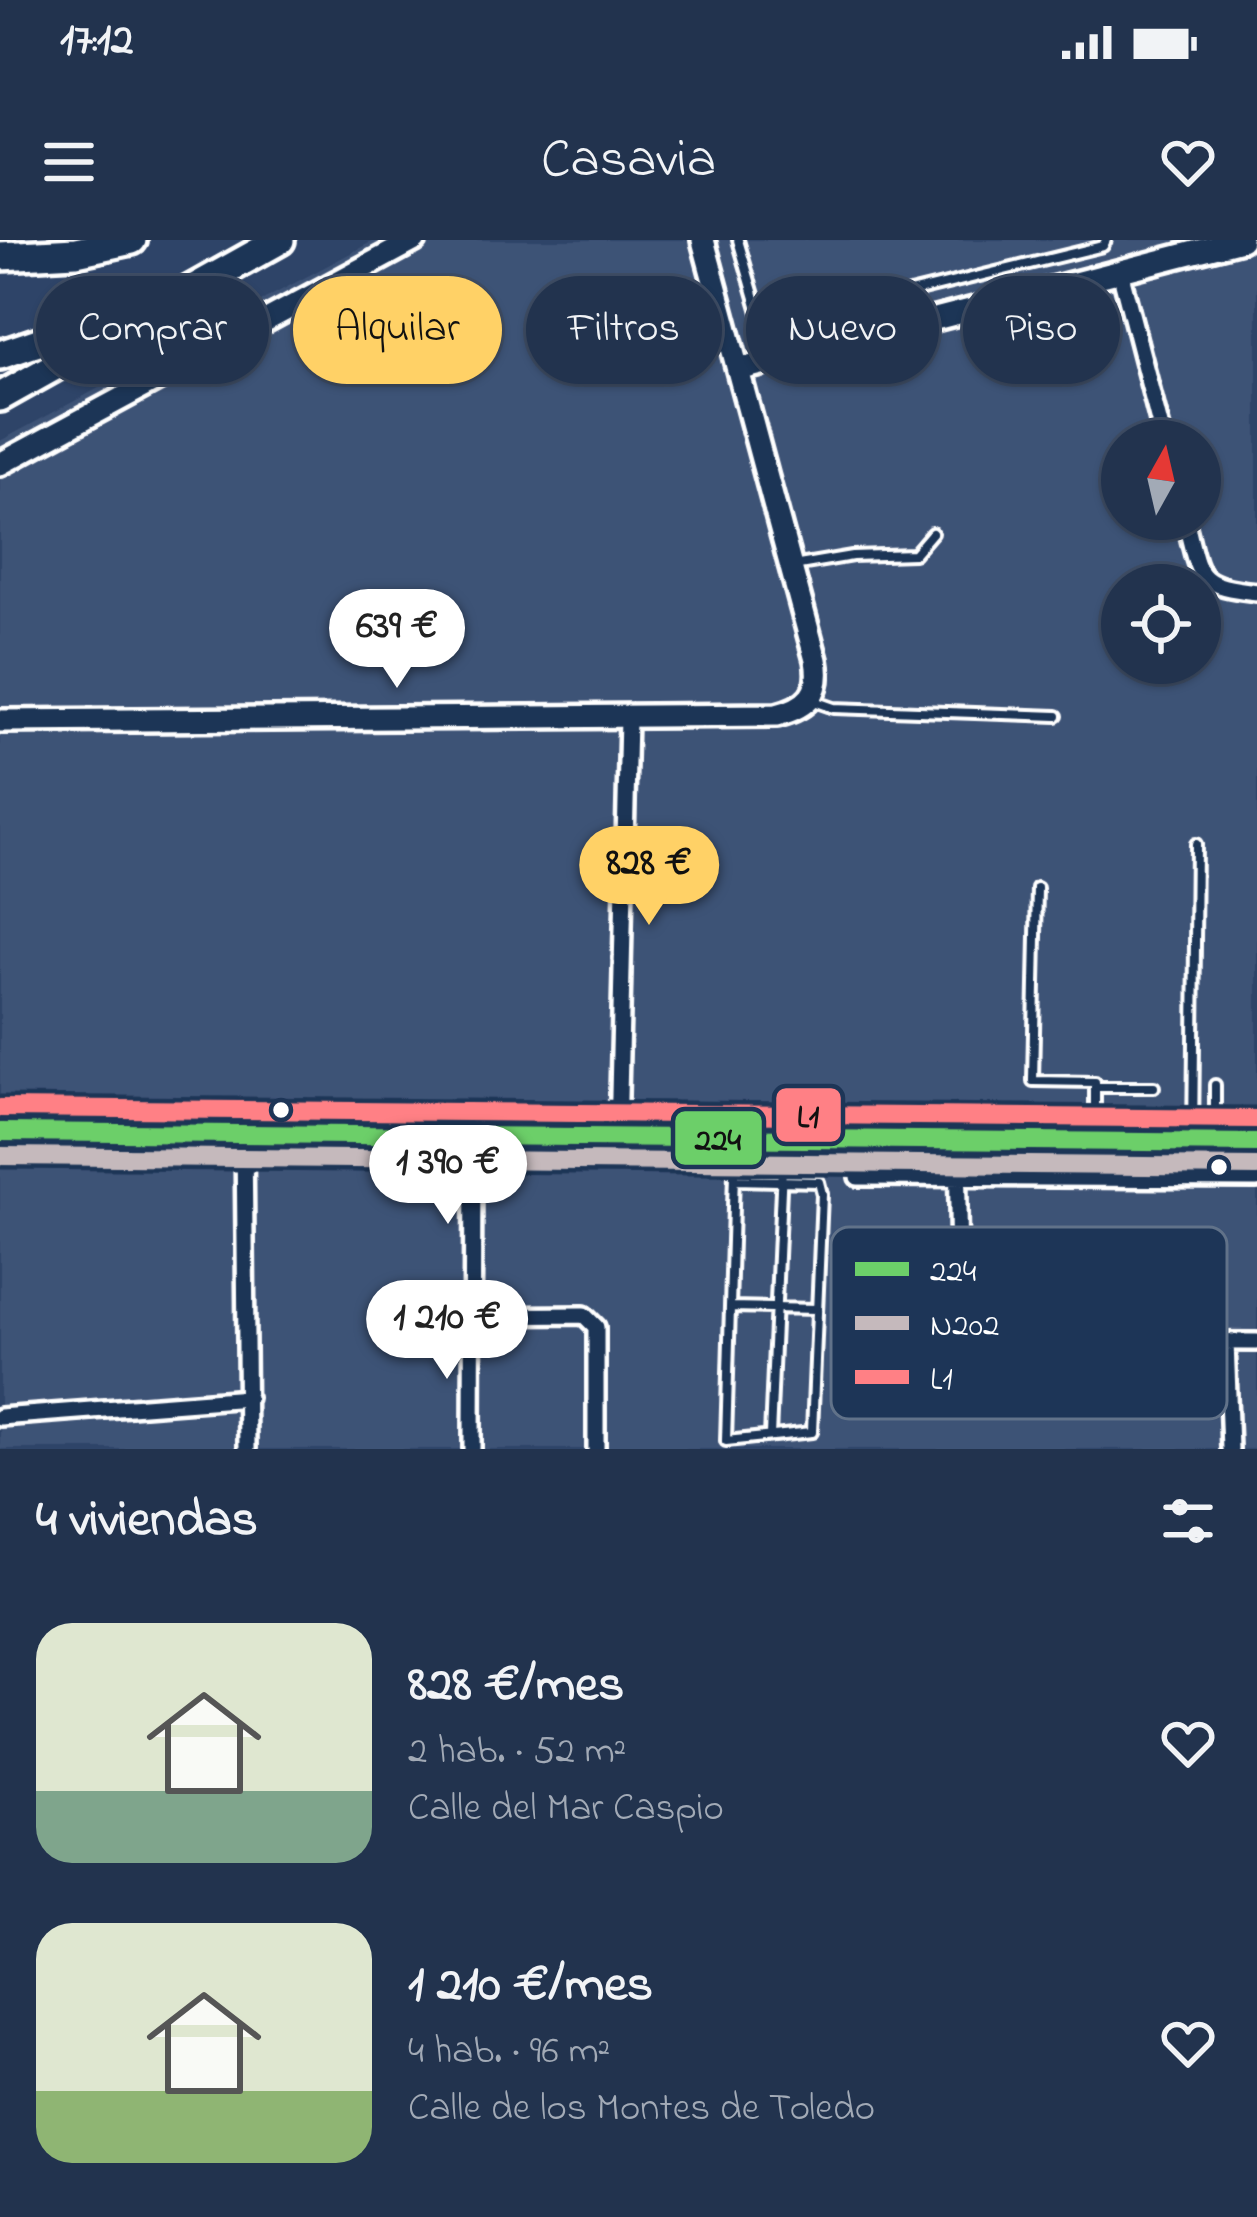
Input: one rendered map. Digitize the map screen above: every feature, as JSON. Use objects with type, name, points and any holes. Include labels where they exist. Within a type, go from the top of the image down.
[{"type":"highway","points":[[0,256],[76,252],[132,240]]},
{"type":"highway","points":[[219,276],[280,240]]},
{"type":"highway","points":[[0,355],[36,344]]},
{"type":"highway","points":[[0,397],[36,377]]},
{"type":"main road","points":[[0,1132],[1257,1142]]},
{"type":"street","points":[[0,464],[415,240]]},
{"type":"street","points":[[0,721],[628,719],[777,715],[800,709],[811,700],[819,676],[703,240]]},
{"type":"street","points":[[738,370],[1240,240]]},
{"type":"street","points":[[1120,272],[1159,420]]},
{"type":"street","points":[[1190,540],[1198,571],[1207,582],[1257,592]]},
{"type":"street","points":[[618,1137],[628,719]]},
{"type":"street","points":[[244,1134],[247,1449]]},
{"type":"street","points":[[472,1449],[473,1138]]},
{"type":"street","points":[[957,1140],[957,1227]]},
{"type":"street","points":[[858,1177],[1257,1179]]},
{"type":"street","points":[[474,1316],[584,1316],[596,1327],[596,1449]]},
{"type":"street","points":[[1227,1369],[1230,1449]]},
{"type":"street","points":[[0,1417],[248,1398]]},
{"type":"lane","points":[[738,240],[759,312],[765,321],[790,325],[1103,246],[1106,240]]},
{"type":"lane","points":[[791,567],[852,556],[914,554],[932,533]]},
{"type":"lane","points":[[811,700],[834,708],[1057,716]]},
{"type":"lane","points":[[1196,844],[1204,1143]]},
{"type":"lane","points":[[1037,887],[1033,1081],[1095,1082],[1094,1142]]},
{"type":"lane","points":[[1204,1143],[1215,1084]]},
{"type":"lane","points":[[1095,1087],[1154,1087]]},
{"type":"lane","points":[[735,1138],[726,1441],[812,1432],[819,1182],[735,1180]]},
{"type":"lane","points":[[770,1436],[783,1138]]},
{"type":"lane","points":[[731,1307],[817,1309]]},
{"type":"shaded area","points":[[375,240],[1257,240],[1257,1449],[0,1449],[0,441],[106,384],[269,384],[269,297],[293,284],[293,384],[502,384],[502,276],[308,276]]},
{"type":"transit line","name":"L1","points":[[0,1108],[1257,1119]]},
{"type":"transit line","name":"224","points":[[0,1132],[1257,1143]]},
{"type":"transit line","name":"N202","points":[[0,1156],[1257,1167]]}]
